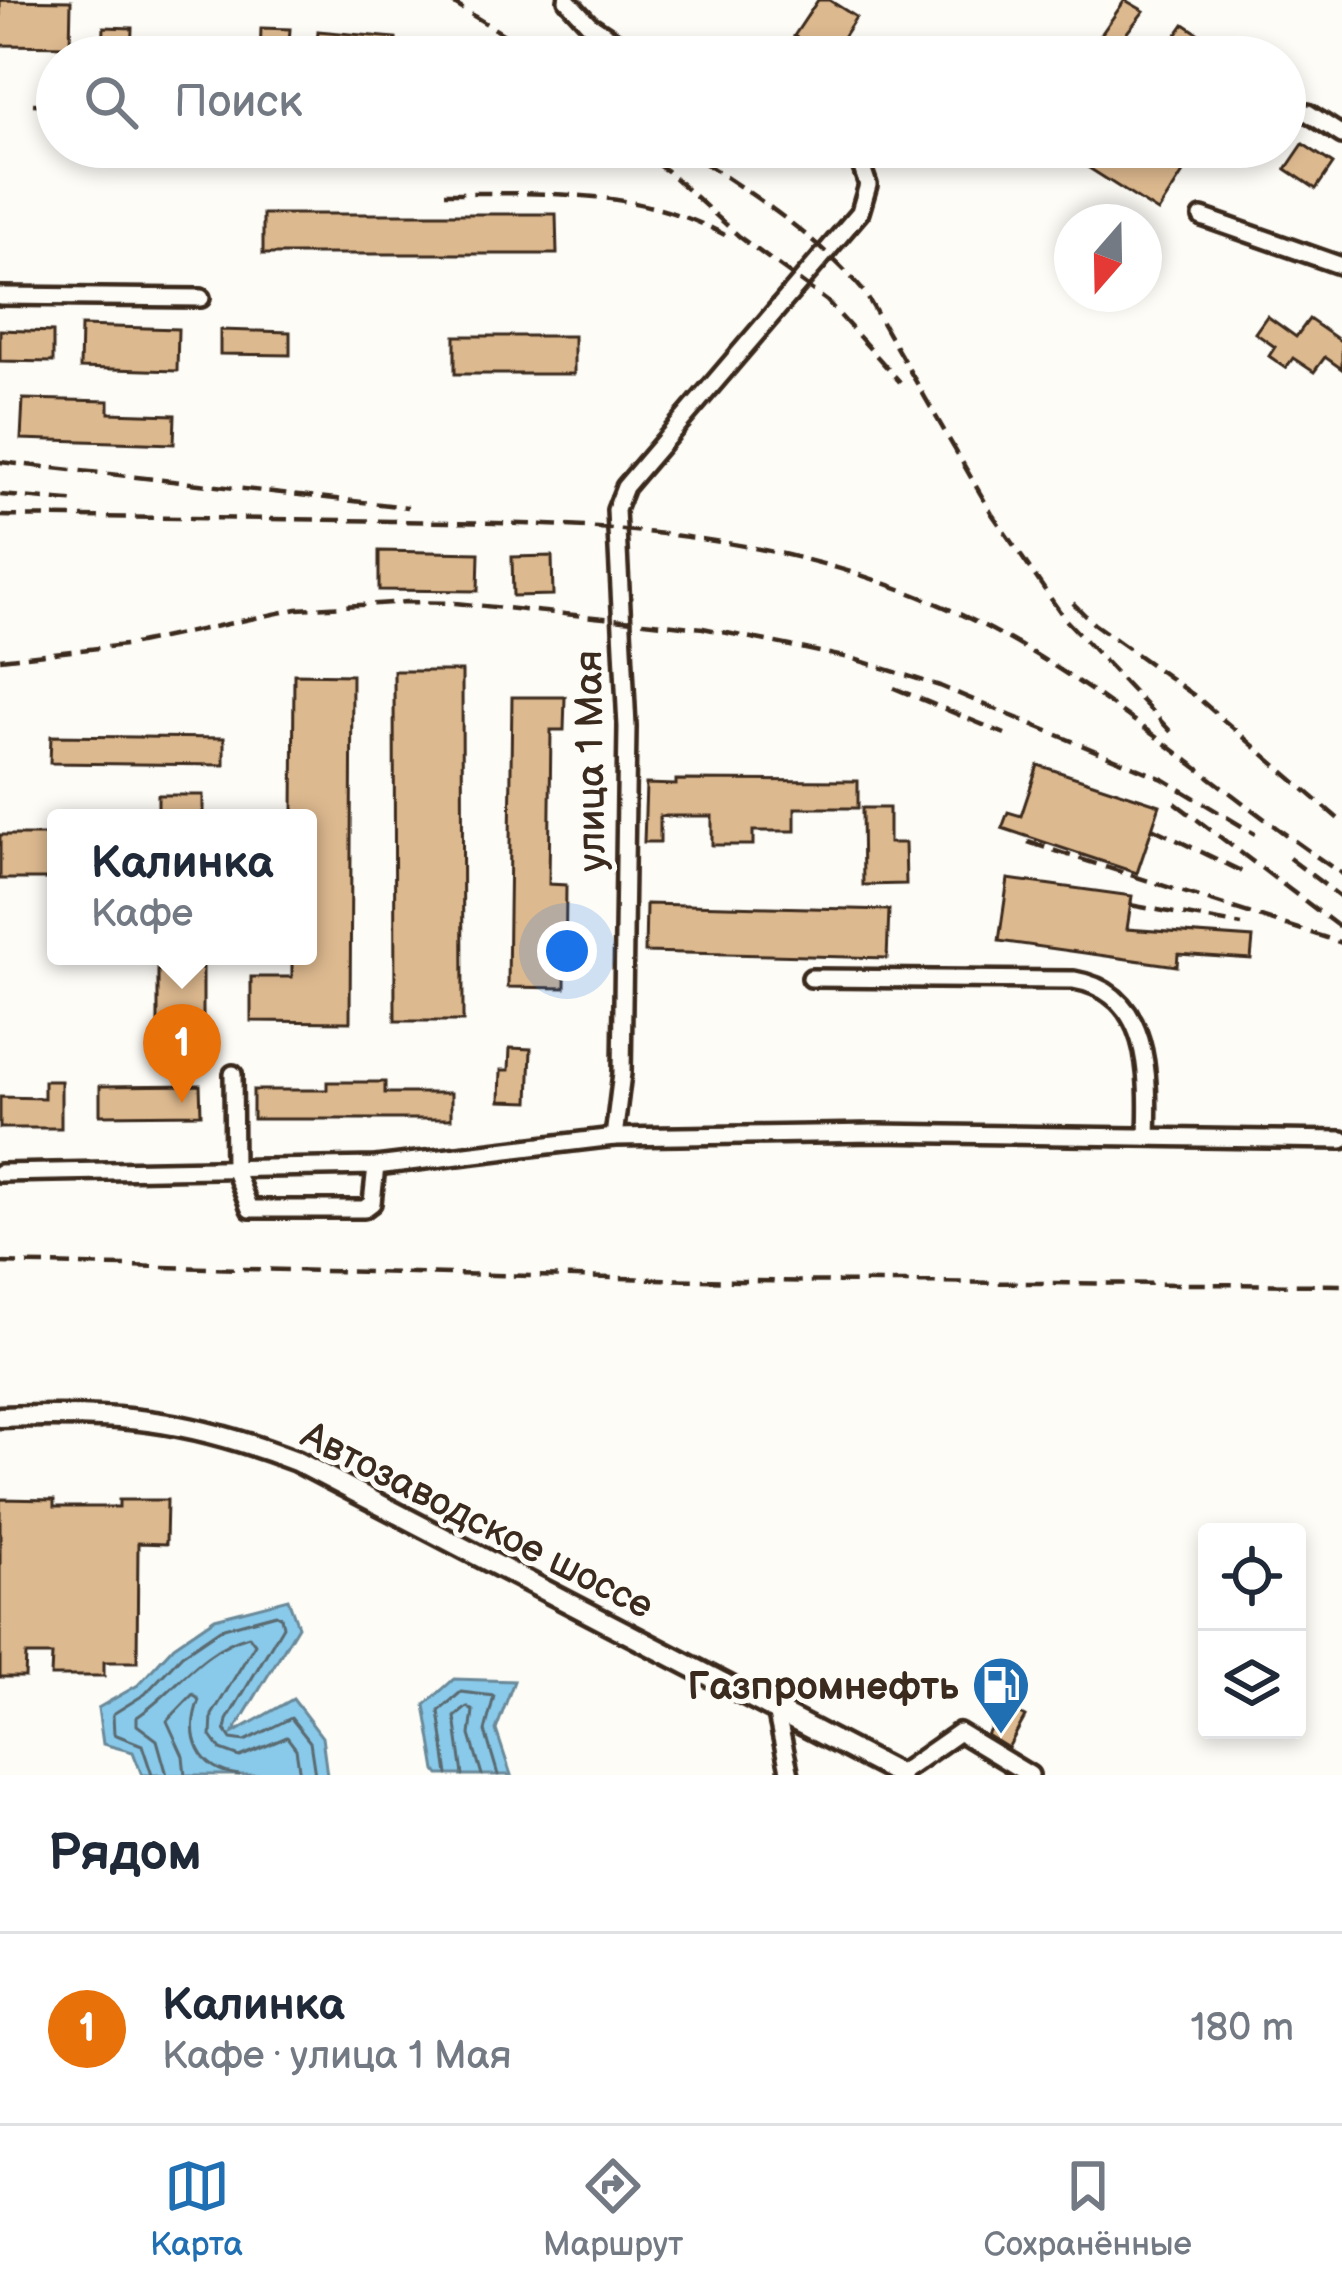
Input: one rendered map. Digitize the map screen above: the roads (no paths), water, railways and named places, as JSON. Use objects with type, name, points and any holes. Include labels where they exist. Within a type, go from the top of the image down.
[{"type":"main road","name":"Автозаводское шоссе","points":[[0,1417],[157,1419],[245,1441],[361,1491],[899,1775]]},
{"type":"street","points":[[567,0],[607,36]]},
{"type":"street","points":[[1309,113],[1342,135]]},
{"type":"street","name":"улица 1 Мая","points":[[614,1137],[622,1073],[627,727],[616,510],[625,487],[860,212],[868,184],[862,168]]},
{"type":"street","points":[[1202,217],[1342,266]]},
{"type":"street","points":[[0,296],[200,298]]},
{"type":"street","points":[[812,978],[1095,984],[1122,1004],[1146,1054],[1148,1137]]},
{"type":"street","points":[[233,1074],[234,1168],[250,1209],[364,1209],[372,1203],[376,1166]]},
{"type":"street","points":[[0,1173],[376,1166],[614,1137],[876,1132],[1342,1140]]},
{"type":"street","points":[[776,1710],[790,1775]]},
{"type":"street","points":[[899,1775],[959,1732],[1030,1775]]},
{"type":"water","points":[[288,1599],[298,1626],[233,1733],[293,1699],[322,1737],[327,1775],[142,1775],[133,1752],[103,1744],[98,1708],[138,1685],[174,1646],[215,1618]]},
{"type":"water","points":[[454,1679],[514,1681],[496,1730],[511,1775],[439,1775],[436,1771],[425,1705]]},
{"type":"railway","points":[[448,0],[506,36]]},
{"type":"railway","points":[[662,168],[741,238],[827,301],[900,382]]},
{"type":"railway","points":[[712,168],[801,231],[865,293],[992,514],[1065,619],[1174,735]]},
{"type":"railway","points":[[445,193],[553,194],[623,201],[691,219],[725,235]]},
{"type":"railway","points":[[0,462],[408,507]]},
{"type":"railway","points":[[0,495],[79,502]]},
{"type":"railway","points":[[0,516],[536,524],[676,535],[814,562],[882,582],[951,610],[1055,666],[1342,874]]},
{"type":"railway","points":[[0,659],[134,644],[297,609],[407,602],[703,628],[854,659],[940,686],[1163,779],[1255,834]]},
{"type":"railway","points":[[1073,603],[1094,624],[1198,698],[1342,822]]},
{"type":"railway","points":[[894,688],[1005,734]]},
{"type":"railway","points":[[1175,803],[1342,929]]},
{"type":"railway","points":[[1152,828],[1247,874]]},
{"type":"railway","points":[[1028,842],[1342,943]]},
{"type":"railway","points":[[1289,858],[1342,898]]},
{"type":"railway","points":[[1130,905],[1242,925]]},
{"type":"railway","points":[[0,1263],[740,1281],[1342,1285]]},
{"type":"place","name":"Калинка","points":[[182,1103]]},
{"type":"place","name":"Газпромнефть","points":[[1001,1736]]}]
